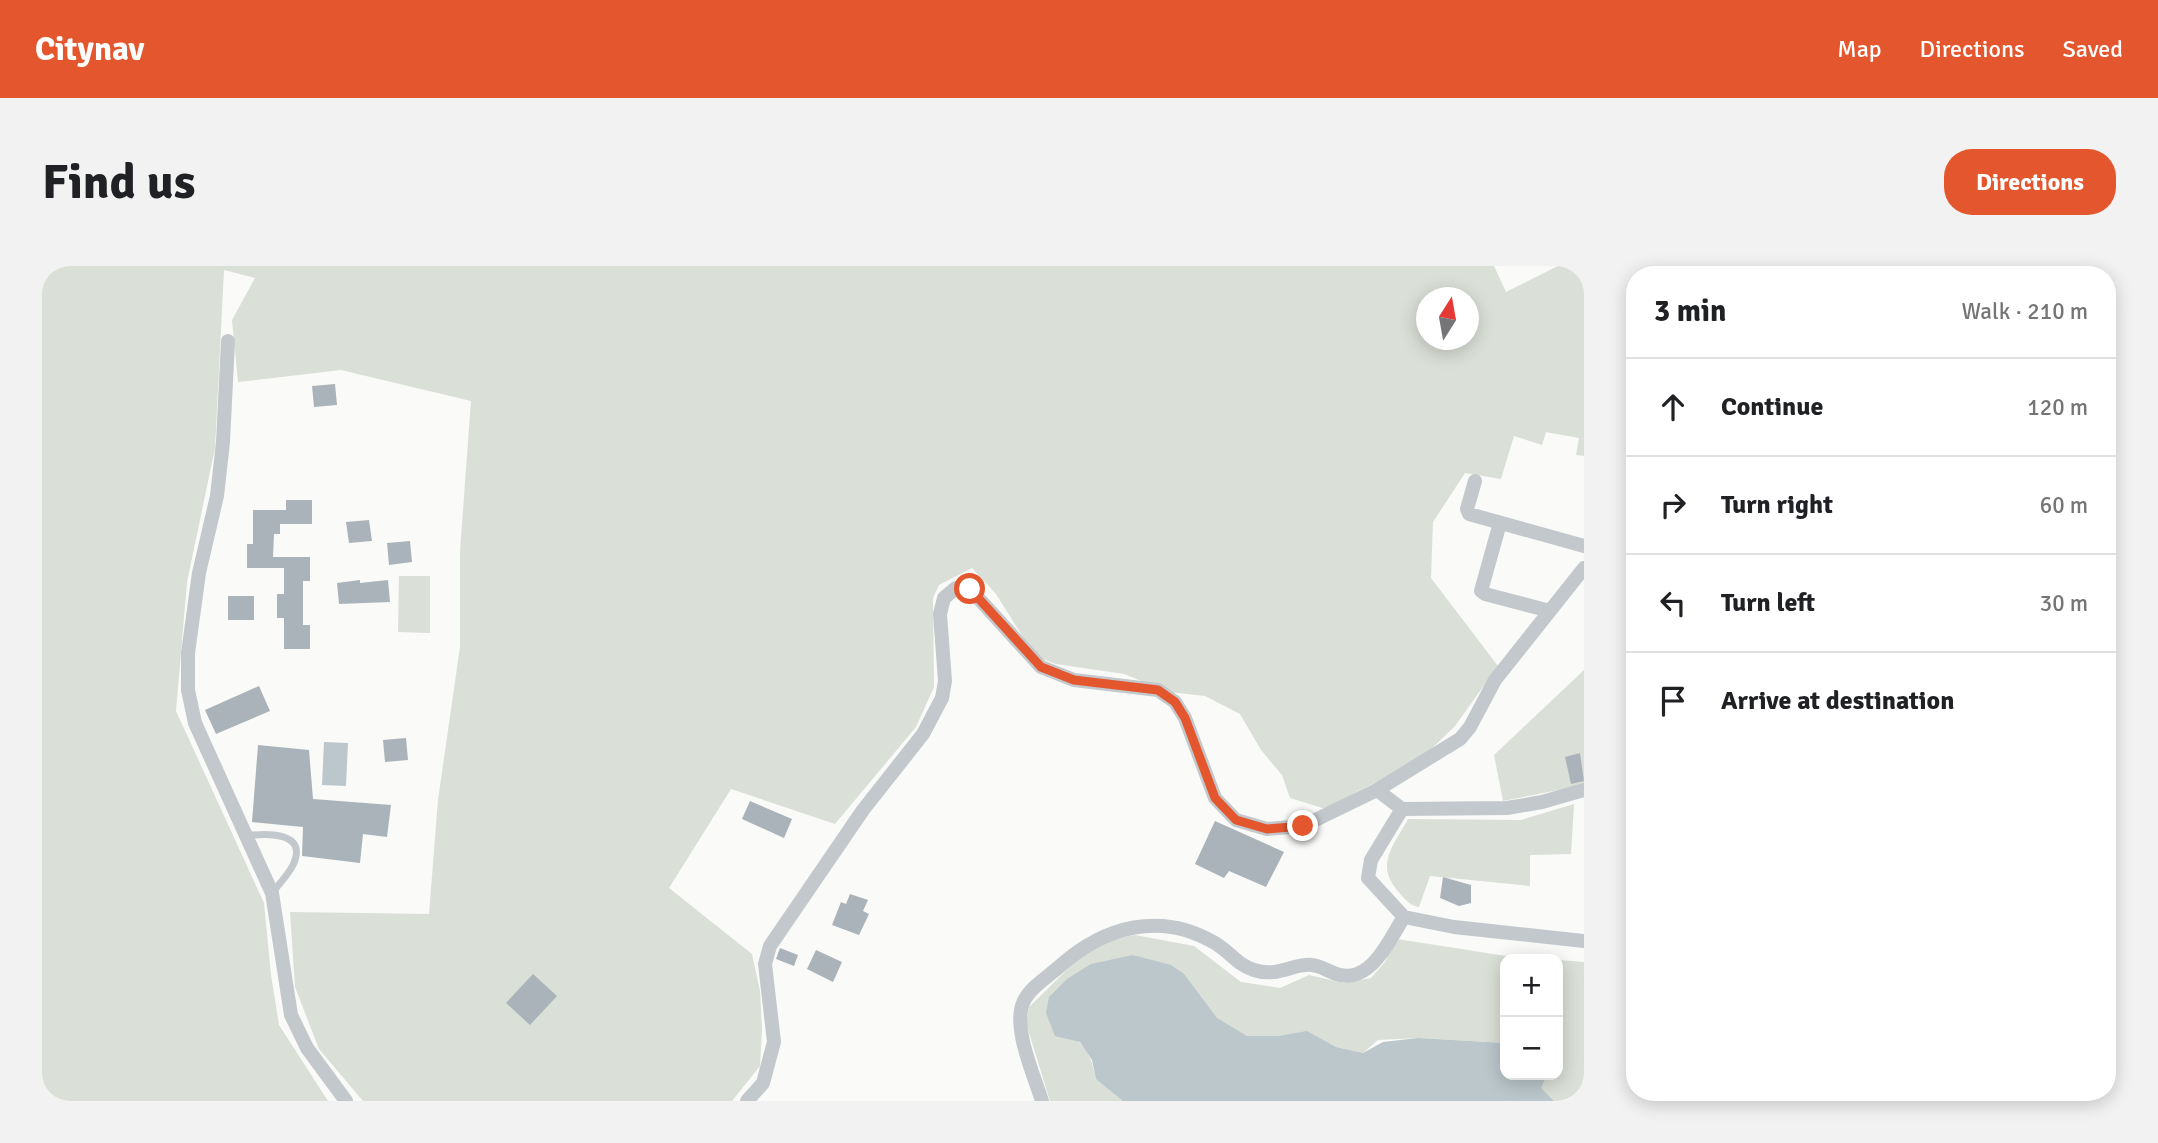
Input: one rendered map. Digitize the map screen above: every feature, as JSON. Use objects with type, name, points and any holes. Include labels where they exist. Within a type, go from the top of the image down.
[{"type":"street","points":[[228,341],[223,442],[217,496],[199,573],[188,653],[188,690],[195,723],[272,893],[291,1015],[307,1048],[346,1101]]},
{"type":"street","points":[[1475,481],[1466,511],[1584,546]]},
{"type":"street","points":[[1500,523],[1481,591],[1550,611]]},
{"type":"street","points":[[747,1101],[763,1083],[774,1042],[765,964],[770,946],[863,810],[923,734],[942,698],[945,681],[940,614],[944,598],[956,588],[970,589],[1041,667],[1074,680],[1158,690],[1175,702],[1185,718],[1215,798],[1236,820],[1267,829],[1303,826],[1377,790],[1460,739],[1470,727],[1495,680],[1584,568]]},
{"type":"street","points":[[1377,790],[1402,809],[1507,808],[1542,802],[1584,790]]},
{"type":"street","points":[[1402,809],[1371,860],[1368,878],[1404,917],[1454,927],[1584,941]]},
{"type":"street","points":[[1042,1101],[1018,1022],[1024,999],[1076,951],[1105,936],[1132,926],[1165,926],[1199,934],[1219,945],[1237,963],[1257,971],[1270,973],[1313,965],[1329,973],[1346,975],[1369,968],[1404,917]]},
{"type":"lane","points":[[244,836],[278,835],[288,838],[295,847],[296,857],[292,867],[272,893]]},
{"type":"shaded area","points":[[42,266],[1494,266],[1506,292],[1558,266],[1584,266],[1584,456],[1576,455],[1579,438],[1546,432],[1542,445],[1514,436],[1501,479],[1465,473],[1433,522],[1431,578],[1498,666],[1455,726],[1417,763],[1358,791],[1329,810],[1290,798],[1282,775],[1261,750],[1240,714],[1205,696],[1168,692],[1124,674],[1056,664],[1035,656],[996,594],[972,568],[939,585],[933,598],[934,687],[916,727],[835,824],[731,789],[669,888],[752,954],[760,991],[760,1066],[732,1101],[363,1101],[319,1049],[295,987],[290,912],[429,914],[438,800],[460,647],[460,551],[471,401],[341,370],[238,382],[232,320],[255,278],[224,270],[215,448],[187,582],[176,711],[264,903],[279,1025],[328,1101],[42,1101]]},
{"type":"shaded area","points":[[399,576],[430,576],[430,633],[398,632]]},
{"type":"shaded area","points":[[1584,670],[1584,785],[1503,801],[1494,755]]},
{"type":"shaded area","points":[[324,742],[348,743],[346,786],[322,785]]},
{"type":"shaded area","points":[[1574,804],[1571,854],[1530,855],[1530,886],[1430,876],[1419,907],[1406,901],[1387,872],[1389,854],[1408,819],[1521,820]]},
{"type":"shaded area","points":[[1135,935],[1194,946],[1241,982],[1280,988],[1309,975],[1344,983],[1371,978],[1385,962],[1397,939],[1500,955],[1500,1043],[1418,1038],[1378,1040],[1363,1053],[1336,1047],[1307,1032],[1247,1036],[1211,1019],[1150,960],[1133,955],[1046,1013],[1083,1047],[1091,1060],[1096,1079],[1128,1101],[1050,1101],[1026,1023],[1029,1007],[1083,954],[1113,939]]},
{"type":"shaded area","points":[[1133,955],[1171,965],[1184,974],[1217,1018],[1247,1036],[1278,1036],[1307,1031],[1336,1047],[1363,1053],[1383,1042],[1418,1038],[1500,1043],[1500,1080],[1545,1080],[1541,1088],[1554,1101],[1123,1101],[1096,1079],[1092,1060],[1080,1042],[1055,1036],[1046,1013],[1049,997],[1067,979],[1091,964]]},
{"type":"shaded area","points":[[1563,960],[1584,962],[1584,1101],[1554,1101],[1540,1088],[1544,1080],[1563,1080]]},
{"type":"building","points":[[335,384],[337,405],[314,407],[312,386]]},
{"type":"building","points":[[286,500],[312,500],[312,524],[280,524],[280,534],[274,534],[273,557],[310,557],[310,581],[303,581],[303,625],[310,625],[310,649],[284,649],[284,618],[277,618],[277,594],[284,594],[284,568],[247,568],[247,544],[253,544],[253,510],[286,510]]},
{"type":"building","points":[[369,520],[372,541],[349,543],[346,522]]},
{"type":"building","points":[[410,541],[412,562],[389,565],[387,543]]},
{"type":"building","points":[[360,580],[360,583],[388,580],[390,602],[339,604],[337,583]]},
{"type":"building","points":[[228,596],[254,596],[254,620],[228,620]]},
{"type":"building","points":[[259,686],[270,711],[216,734],[205,710]]},
{"type":"building","points":[[406,738],[408,760],[385,762],[383,740]]},
{"type":"building","points":[[258,745],[309,750],[313,799],[391,805],[387,837],[363,834],[360,863],[302,856],[303,827],[252,822]]},
{"type":"building","points":[[1580,753],[1584,781],[1571,784],[1565,757]]},
{"type":"building","points":[[750,801],[792,819],[784,838],[742,819]]},
{"type":"building","points":[[1215,821],[1284,852],[1266,887],[1229,871],[1224,878],[1195,864]]},
{"type":"building","points":[[1443,877],[1471,885],[1471,903],[1459,906],[1440,898]]},
{"type":"building","points":[[850,894],[868,900],[863,911],[869,914],[859,935],[832,925],[841,902],[846,904]]},
{"type":"building","points":[[780,948],[798,955],[794,966],[776,959]]},
{"type":"building","points":[[816,950],[842,962],[833,982],[807,969]]},
{"type":"building","points":[[533,974],[557,996],[530,1025],[506,1003]]},
{"type":"route","points":[[970,589],[1041,667],[1074,680],[1158,690],[1175,702],[1185,718],[1215,798],[1236,820],[1267,829],[1303,826]]}]
